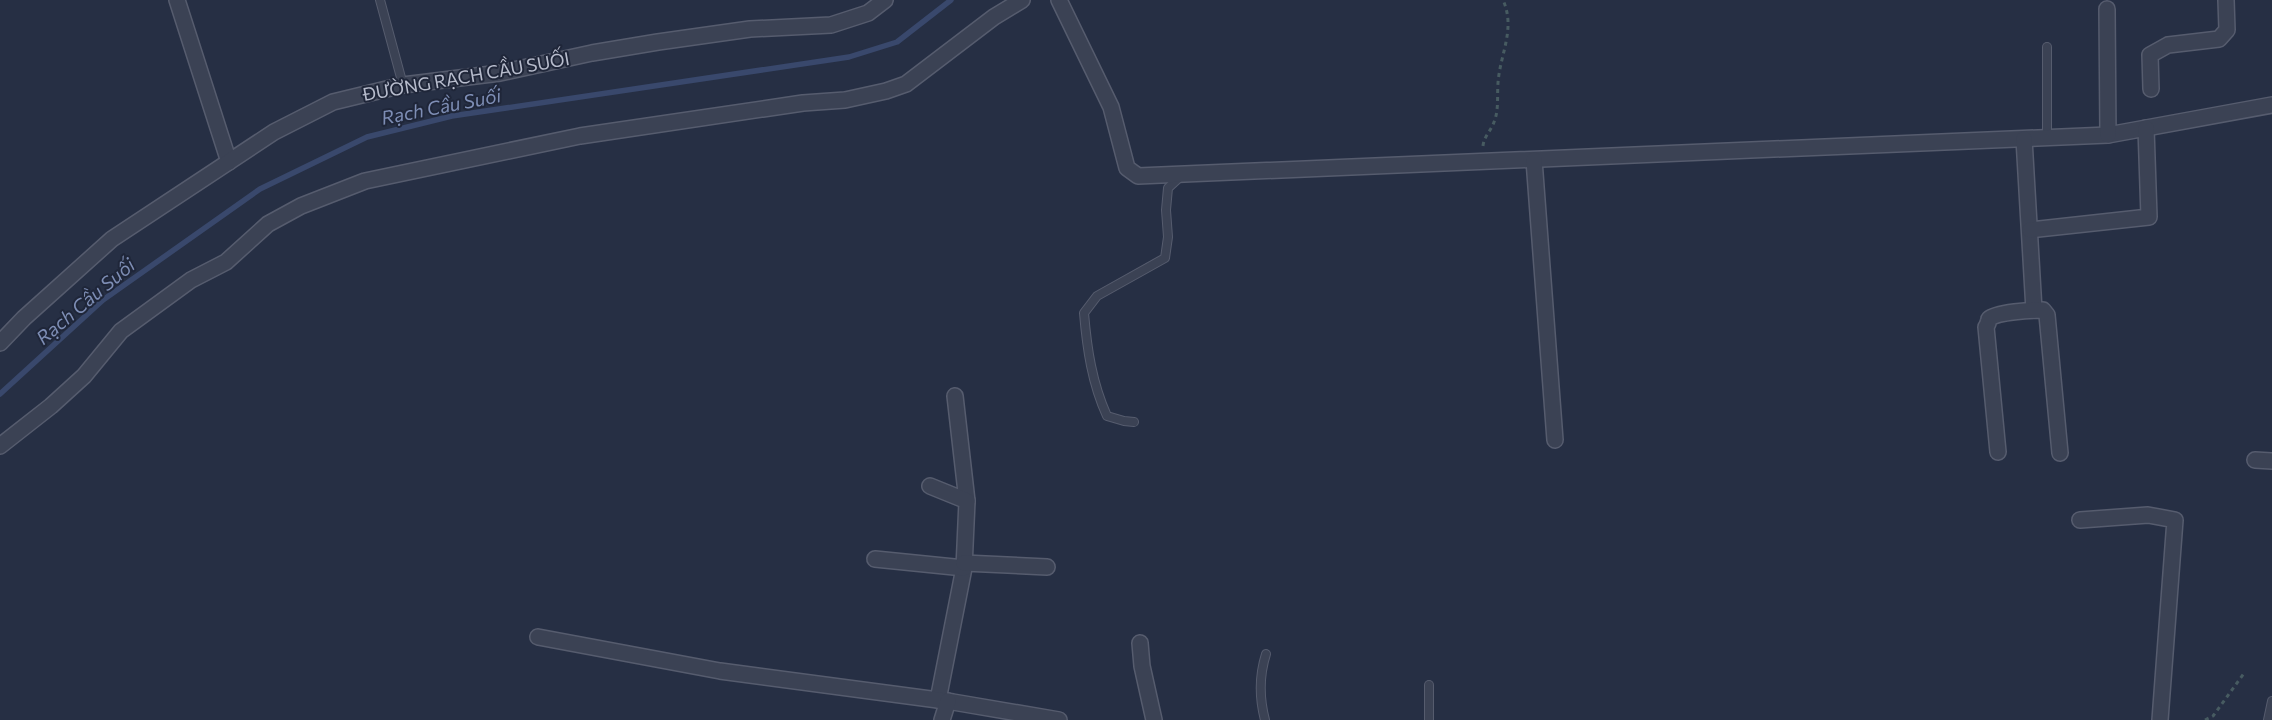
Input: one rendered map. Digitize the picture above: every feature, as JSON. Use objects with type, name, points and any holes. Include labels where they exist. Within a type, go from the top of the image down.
[{"type":"street","points":[[177,0],[229,162]]},
{"type":"street","name":"ĐƯỜNG RẠCH CẦU SUỐI","points":[[0,343],[24,318],[112,239],[274,132],[333,102],[403,85],[500,73],[592,53],[741,30],[831,25],[868,13],[885,0]]},
{"type":"street","points":[[0,446],[51,406],[84,376],[122,331],[191,280],[226,262],[268,224],[301,206],[365,181],[580,136],[803,103],[845,100],[886,91],[906,84],[994,17],[1022,0]]},
{"type":"street","points":[[1059,0],[1111,107],[1127,168],[1138,176],[2108,135],[2272,105]]},
{"type":"street","points":[[2151,89],[2150,55],[2168,45],[2219,39],[2227,30],[2226,0]]},
{"type":"street","points":[[2107,9],[2108,135]]},
{"type":"street","points":[[2030,230],[2149,217],[2146,128]]},
{"type":"street","points":[[2024,140],[2034,310]]},
{"type":"street","points":[[1534,160],[1555,440]]},
{"type":"street","points":[[1998,452],[1986,327],[1989,320],[1997,315],[2042,310],[2046,315],[2060,453]]},
{"type":"street","points":[[942,720],[943,701],[964,565],[966,501],[955,396]]},
{"type":"street","points":[[2255,460],[2272,461]]},
{"type":"street","points":[[930,486],[966,501]]},
{"type":"street","points":[[2080,520],[2148,515],[2175,520],[2160,720]]},
{"type":"street","points":[[874,560],[964,565],[1047,566]]},
{"type":"street","points":[[538,637],[720,671],[862,689],[1059,720]]},
{"type":"street","points":[[1140,644],[1142,666],[1154,720]]},
{"type":"lane","points":[[380,0],[403,85]]},
{"type":"lane","points":[[2047,47],[2047,138]]},
{"type":"lane","points":[[1134,422],[1107,416],[1096,391],[1087,343],[1084,313],[1097,296],[1165,258],[1168,237],[1166,210],[1168,188],[1182,174]]},
{"type":"lane","points":[[1265,720],[1260,689],[1266,654]]},
{"type":"lane","points":[[1429,685],[1429,720]]},
{"type":"lane","points":[[2268,720],[2272,701]]},
{"type":"path","points":[[1481,162],[1485,136],[1495,121],[1499,76],[1508,36],[1508,14],[1502,0]]},
{"type":"path","points":[[2205,720],[2213,716],[2245,672]]},
{"type":"waterway","name":"Rạch Cầu Suối","points":[[0,394],[103,300],[260,189],[367,137],[452,116],[849,57],[897,42],[951,0]]}]
